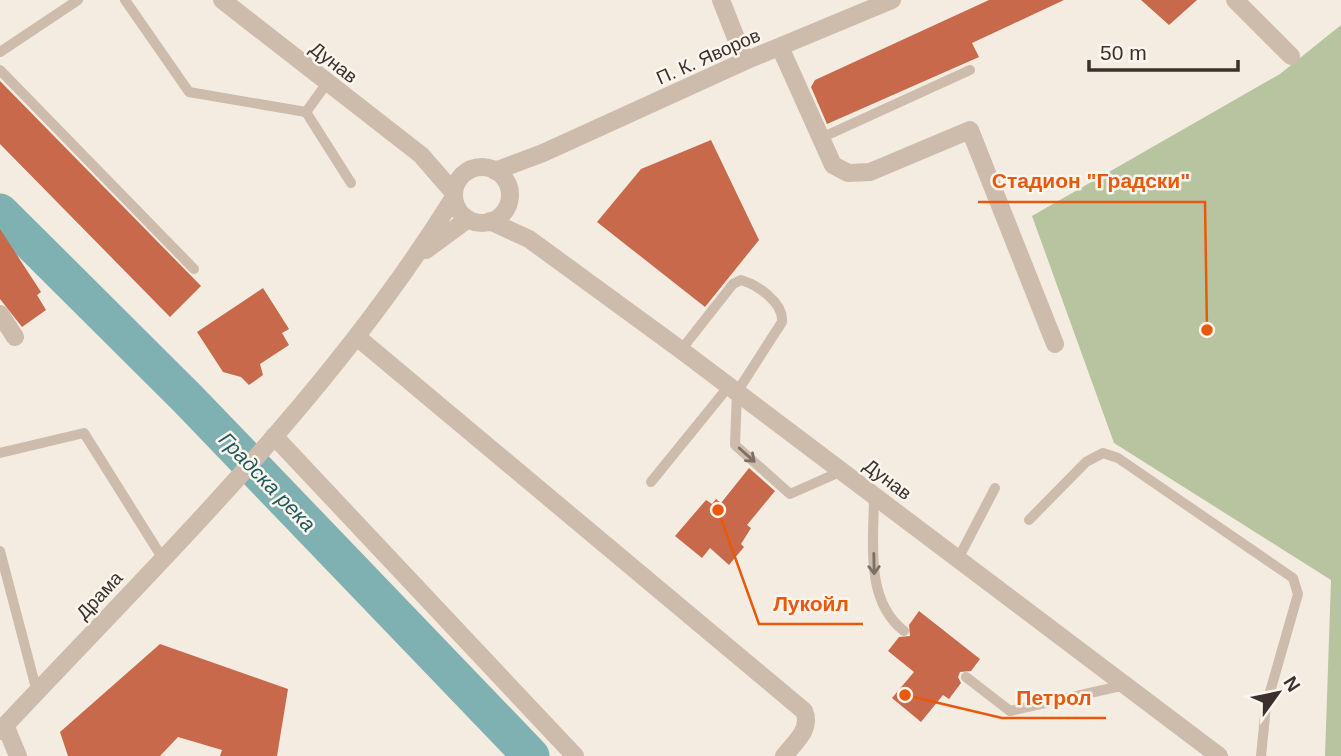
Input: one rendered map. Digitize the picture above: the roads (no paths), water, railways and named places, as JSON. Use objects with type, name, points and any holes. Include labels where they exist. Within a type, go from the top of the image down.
[{"type":"street","name":"Дунав","points":[[222,0],[421,155],[454,195]]},
{"type":"street","points":[[721,0],[745,61]]},
{"type":"street","name":"П. К. Яворов","points":[[495,171],[543,153],[745,61],[892,0]]},
{"type":"street","points":[[1235,0],[1291,56]]},
{"type":"street","points":[[780,47],[833,165],[848,173],[870,172],[970,130],[1055,344]]},
{"type":"street","name":"П. К. Яворов","points":[[508,187],[543,153]]},
{"type":"street","name":"Дунав","points":[[421,155],[464,173]]},
{"type":"street","points":[[454,195],[461,214],[468,219],[490,221],[506,207],[508,187],[495,171],[479,167],[464,173],[454,195],[417,256],[357,337],[274,436],[575,756]]},
{"type":"street","name":"Дунав","points":[[506,207],[529,239]]},
{"type":"street","points":[[417,256],[468,219]]},
{"type":"street","name":"Дунав","points":[[490,221],[529,239],[681,350],[1219,756]]},
{"type":"street","points":[[0,314],[15,337]]},
{"type":"street","points":[[357,337],[804,711],[808,720],[805,730],[784,756]]},
{"type":"street","name":"Драма","points":[[3,728],[230,489],[274,436]]},
{"type":"street","points":[[3,728],[18,756]]},
{"type":"lane","points":[[0,52],[78,0]]},
{"type":"lane","points":[[125,0],[189,92],[306,112],[351,183]]},
{"type":"lane","points":[[0,70],[194,269]]},
{"type":"lane","points":[[821,138],[970,70]]},
{"type":"lane","points":[[306,112],[327,83]]},
{"type":"lane","points":[[650,482],[733,389],[782,322],[783,312],[749,282],[741,280],[733,284],[681,350]]},
{"type":"lane","points":[[733,389],[735,445],[790,494],[842,471]]},
{"type":"lane","points":[[0,453],[84,433],[163,559]]},
{"type":"lane","points":[[1029,520],[1086,462],[1102,453],[1118,458],[1293,578],[1298,594],[1266,706],[1261,756]]},
{"type":"lane","points":[[958,559],[995,488]]},
{"type":"lane","points":[[874,495],[874,582],[891,620],[904,631]]},
{"type":"lane","points":[[0,551],[37,692]]},
{"type":"lane","points":[[966,677],[1010,711],[1125,685]]},
{"type":"waterway","name":"Градска река","points":[[0,212],[187,398],[531,756]]},
{"type":"place","name":"Стадион \"Градски\"","points":[[1207,330]]},
{"type":"place","name":"Лукойл","points":[[718,510]]},
{"type":"place","name":"Петрол","points":[[905,695]]}]
